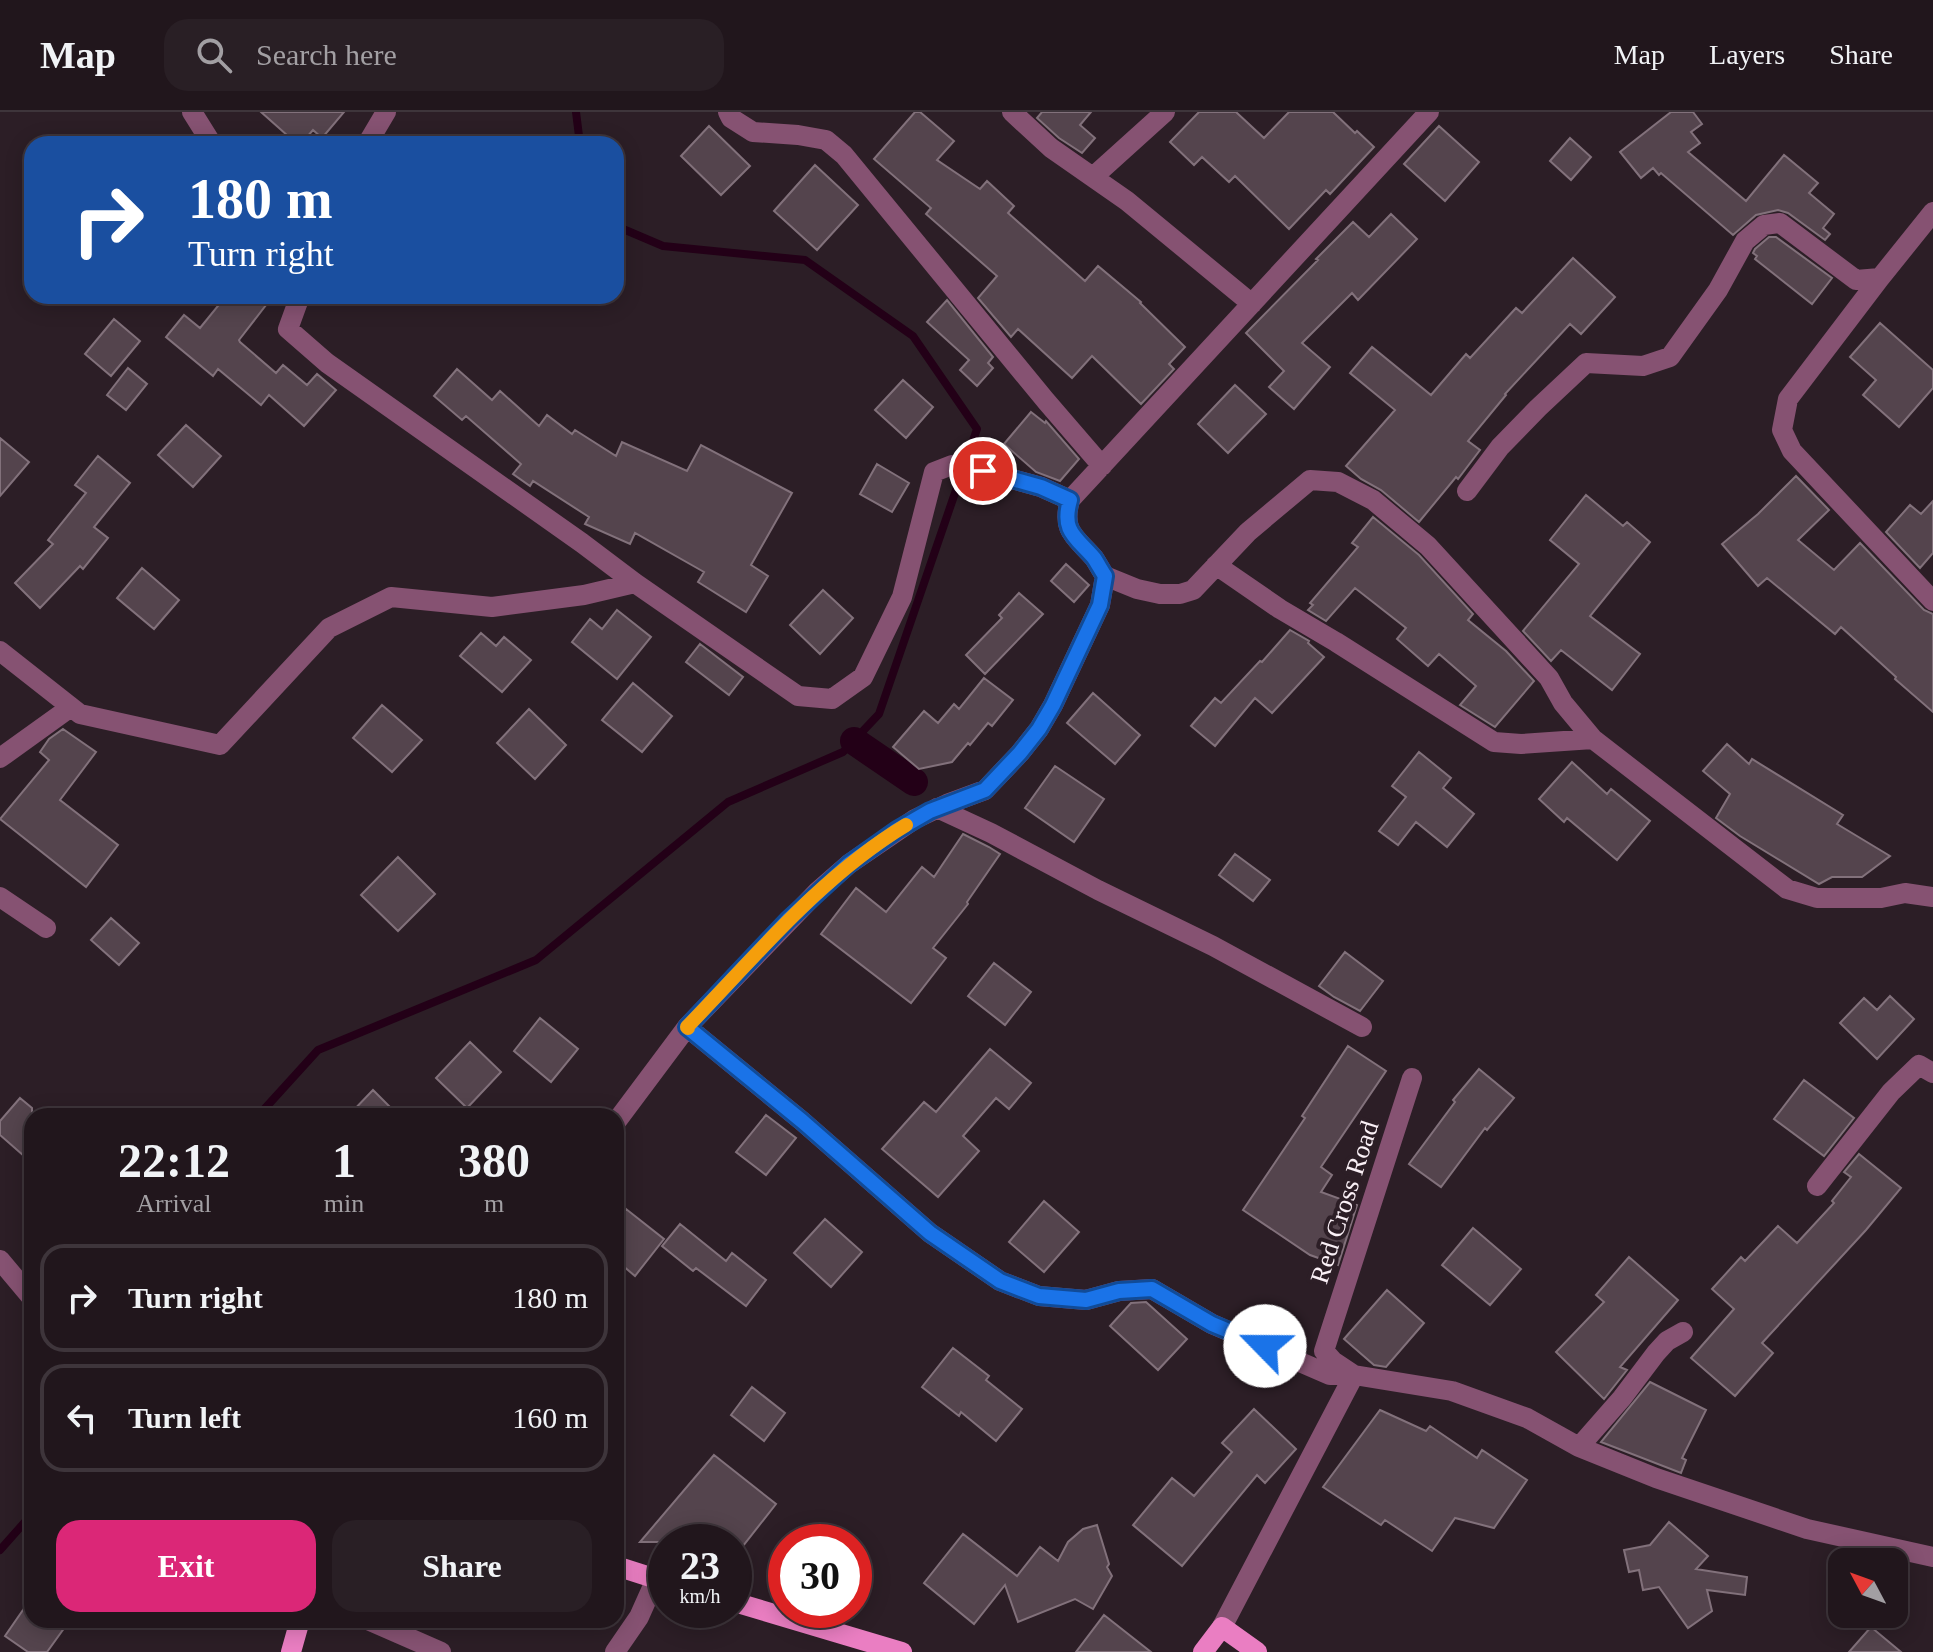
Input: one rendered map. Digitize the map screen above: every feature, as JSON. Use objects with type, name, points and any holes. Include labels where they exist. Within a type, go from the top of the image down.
[{"type":"main road","points":[[624,1568],[648,1576]]},
{"type":"main road","points":[[752,1607],[902,1652]]},
{"type":"main road","points":[[1203,1652],[1222,1627],[1257,1652]]},
{"type":"main road","points":[[291,1652],[298,1628]]},
{"type":"street","points":[[192,112],[207,136]]},
{"type":"street","points":[[372,136],[386,112]]},
{"type":"street","points":[[728,112],[731,118],[753,132],[826,140],[844,155],[1102,466]]},
{"type":"street","points":[[1012,112],[1051,148],[1127,201],[1252,304]]},
{"type":"street","points":[[1093,177],[1165,112]]},
{"type":"street","points":[[1429,112],[1070,500],[1066,513],[1072,536],[1105,576],[1137,589],[1180,594],[1193,590],[1248,532],[1310,480],[1338,482],[1373,500],[1428,546],[1549,678],[1563,703],[1593,739],[1787,889],[1817,898],[1881,898],[1905,893],[1933,897]]},
{"type":"street","points":[[1933,212],[1788,399],[1782,430],[1792,451],[1933,601]]},
{"type":"street","points":[[1467,491],[1500,447],[1586,363],[1643,366],[1670,357],[1718,290],[1745,241],[1764,225],[1780,223],[1856,280],[1880,278]]},
{"type":"street","points":[[297,304],[288,329],[327,363],[798,696],[832,699],[863,677],[902,597],[934,472],[952,465],[983,471],[1041,487],[1070,500]]},
{"type":"street","points":[[1216,565],[1280,609],[1494,742],[1521,744],[1593,739]]},
{"type":"street","points":[[624,1111],[687,1027],[788,920],[838,873],[889,835],[937,808],[985,790],[1020,753],[1053,705],[1100,605],[1105,576]]},
{"type":"street","points":[[0,651],[80,714],[220,745],[329,628],[391,597],[492,607],[584,595],[635,583]]},
{"type":"street","points":[[0,758],[71,707]]},
{"type":"street","points":[[937,808],[1213,946],[1362,1027]]},
{"type":"street","points":[[0,897],[46,928]]},
{"type":"street","points":[[687,1027],[802,1121],[930,1233],[1000,1281],[1039,1296],[1086,1300],[1119,1291],[1152,1289],[1212,1324],[1330,1375],[1354,1375],[1452,1391],[1527,1418],[1579,1447],[1656,1478],[1807,1529],[1933,1557]]},
{"type":"street","points":[[1817,1186],[1891,1092],[1919,1065],[1933,1073]]},
{"type":"street","name":"Red Cross Road","points":[[1354,1375],[1324,1351],[1412,1078]]},
{"type":"street","points":[[0,1260],[24,1288]]},
{"type":"street","points":[[1579,1447],[1667,1341],[1683,1332]]},
{"type":"street","points":[[1222,1627],[1354,1375]]},
{"type":"street","points":[[615,1652],[648,1602]]},
{"type":"street","points":[[386,1628],[441,1652]]},
{"type":"building","points":[[261,112],[344,112],[324,136],[313,130],[308,136],[288,136]]},
{"type":"building","points":[[915,112],[920,112],[954,141],[937,160],[980,189],[987,181],[1014,206],[1008,213],[1085,281],[1098,266],[1141,302],[1185,347],[1169,364],[1174,369],[1141,404],[1092,356],[1072,378],[1018,329],[1011,337],[978,298],[997,276],[926,214],[931,208],[874,159]]},
{"type":"building","points":[[1042,112],[1091,112],[1080,125],[1095,138],[1082,153],[1037,118]]},
{"type":"building","points":[[1199,112],[1236,112],[1264,138],[1289,112],[1333,112],[1374,147],[1330,194],[1326,190],[1289,229],[1235,176],[1229,182],[1202,157],[1194,165],[1170,142]]},
{"type":"building","points":[[1671,112],[1693,112],[1702,124],[1691,132],[1700,143],[1688,152],[1746,201],[1784,155],[1818,183],[1809,193],[1834,214],[1823,228],[1830,234],[1825,240],[1788,213],[1778,210],[1756,215],[1733,235],[1653,168],[1641,178],[1620,152]]},
{"type":"building","points":[[709,126],[750,166],[721,195],[681,156]]},
{"type":"building","points":[[1439,126],[1479,162],[1445,201],[1404,164]]},
{"type":"building","points":[[1570,138],[1591,157],[1571,180],[1550,161]]},
{"type":"building","points":[[815,165],[858,205],[817,250],[774,211]]},
{"type":"building","points":[[1391,214],[1417,239],[1358,300],[1352,293],[1302,343],[1330,367],[1294,409],[1269,387],[1284,371],[1246,333],[1353,222],[1369,237]]},
{"type":"building","points":[[1769,237],[1776,237],[1832,278],[1812,304],[1755,259],[1755,249]]},
{"type":"building","points":[[1573,258],[1615,297],[1581,334],[1570,324],[1505,394],[1468,441],[1480,450],[1419,522],[1346,466],[1395,410],[1350,373],[1372,347],[1431,395],[1466,354],[1470,358],[1516,308],[1522,313]]},
{"type":"building","points":[[947,300],[993,357],[988,363],[993,368],[977,386],[960,370],[969,360],[927,322]]},
{"type":"building","points":[[220,304],[267,304],[240,342],[276,373],[283,365],[307,385],[317,374],[336,390],[304,426],[269,395],[261,405],[218,369],[213,376],[166,337],[184,315],[200,328]]},
{"type":"building","points":[[114,319],[140,341],[111,376],[85,354]]},
{"type":"building","points":[[1880,323],[1933,370],[1933,388],[1899,427],[1863,395],[1876,380],[1850,357]]},
{"type":"building","points":[[128,368],[147,384],[126,410],[107,395]]},
{"type":"building","points":[[457,369],[492,400],[500,391],[539,426],[547,415],[572,434],[575,430],[616,456],[622,442],[687,471],[701,445],[792,493],[751,565],[768,576],[746,612],[698,582],[704,572],[635,533],[630,544],[585,524],[589,517],[533,481],[530,486],[513,474],[521,464],[466,416],[462,420],[434,396]]},
{"type":"building","points":[[903,380],[933,407],[906,438],[875,410]]},
{"type":"building","points":[[1235,385],[1266,414],[1228,453],[1198,424]]},
{"type":"building","points":[[1031,412],[1046,421],[1079,459],[1060,481],[1036,472],[1004,444]]},
{"type":"building","points":[[186,425],[221,456],[193,487],[158,455]]},
{"type":"building","points":[[0,438],[29,462],[0,496]]},
{"type":"building","points":[[98,456],[130,483],[94,527],[108,538],[83,569],[80,566],[40,608],[15,583],[53,544],[48,540],[86,493],[75,485]]},
{"type":"building","points":[[877,464],[909,483],[892,512],[860,494]]},
{"type":"building","points":[[1796,476],[1829,510],[1798,540],[1834,570],[1860,543],[1924,610],[1933,614],[1933,712],[1841,627],[1835,634],[1767,578],[1758,586],[1722,544]]},
{"type":"building","points":[[1586,495],[1623,526],[1627,522],[1650,542],[1590,616],[1640,654],[1612,690],[1561,650],[1551,661],[1523,631],[1579,564],[1550,540]]},
{"type":"building","points":[[1933,501],[1933,553],[1920,568],[1886,532],[1910,505],[1921,514]]},
{"type":"building","points":[[1373,517],[1419,555],[1473,614],[1468,620],[1506,651],[1534,681],[1495,727],[1460,705],[1476,686],[1439,654],[1428,666],[1397,639],[1406,628],[1355,588],[1326,621],[1308,610],[1313,605],[1310,603],[1358,547],[1352,543]]},
{"type":"building","points":[[1066,564],[1089,585],[1074,602],[1051,581]]},
{"type":"building","points":[[142,568],[179,600],[154,629],[117,598]]},
{"type":"building","points":[[823,590],[853,618],[820,654],[790,625]]},
{"type":"building","points":[[1019,593],[1043,614],[985,674],[966,655],[1002,618],[999,615]]},
{"type":"building","points":[[617,610],[651,637],[617,679],[572,642],[590,619],[602,629]]},
{"type":"building","points":[[1290,630],[1309,641],[1324,657],[1272,713],[1255,698],[1215,746],[1191,726],[1215,698],[1221,703]]},
{"type":"building","points":[[481,633],[496,646],[504,637],[531,660],[502,692],[460,656]]},
{"type":"building","points":[[700,644],[743,677],[729,695],[686,662]]},
{"type":"building","points":[[984,678],[1013,700],[992,726],[988,723],[952,762],[919,769],[893,747],[924,711],[938,723],[954,704],[959,709]]},
{"type":"building","points":[[633,683],[672,716],[642,752],[602,720]]},
{"type":"building","points":[[1093,693],[1140,735],[1115,764],[1067,723]]},
{"type":"building","points":[[382,705],[422,740],[392,772],[353,738]]},
{"type":"building","points":[[529,709],[566,745],[535,779],[497,743]]},
{"type":"building","points":[[63,729],[96,752],[60,800],[118,845],[86,887],[0,819],[49,760],[40,752],[49,739]]},
{"type":"building","points":[[1727,744],[1749,764],[1752,759],[1843,815],[1837,824],[1890,856],[1862,877],[1832,877],[1819,884],[1740,836],[1716,818],[1730,794],[1703,771]]},
{"type":"building","points":[[1419,752],[1451,778],[1443,788],[1474,814],[1447,847],[1416,822],[1398,845],[1379,831],[1406,797],[1392,786]]},
{"type":"building","points":[[1572,762],[1607,794],[1611,789],[1650,821],[1617,860],[1567,818],[1564,822],[1539,799]]},
{"type":"building","points":[[1055,766],[1104,799],[1074,842],[1025,808]]},
{"type":"building","points":[[963,834],[1000,854],[968,904],[933,948],[946,958],[911,1003],[821,934],[856,888],[886,912],[922,867],[934,877]]},
{"type":"building","points":[[1235,854],[1270,880],[1253,901],[1219,875]]},
{"type":"building","points":[[398,857],[435,894],[398,931],[361,895]]},
{"type":"building","points":[[111,918],[139,943],[119,965],[91,940]]},
{"type":"building","points":[[1345,952],[1383,981],[1360,1011],[1319,986]]},
{"type":"building","points":[[994,963],[1031,992],[1005,1025],[968,996]]},
{"type":"building","points":[[1890,996],[1914,1019],[1877,1059],[1840,1023],[1864,998],[1877,1010]]},
{"type":"building","points":[[540,1018],[578,1049],[551,1082],[514,1051]]},
{"type":"building","points":[[470,1042],[501,1072],[467,1108],[436,1078]]},
{"type":"building","points":[[1348,1046],[1386,1071],[1321,1167],[1332,1175],[1321,1192],[1357,1205],[1338,1265],[1310,1255],[1243,1210],[1305,1118],[1302,1116]]},
{"type":"building","points":[[990,1049],[1031,1083],[1009,1109],[996,1098],[963,1136],[979,1151],[938,1197],[882,1149],[924,1102],[936,1112]]},
{"type":"building","points":[[1479,1069],[1514,1098],[1487,1130],[1485,1128],[1441,1187],[1409,1164],[1455,1102],[1453,1100]]},
{"type":"building","points":[[1804,1080],[1854,1118],[1824,1156],[1774,1119]]},
{"type":"building","points":[[373,1090],[391,1108],[356,1108]]},
{"type":"building","points":[[20,1098],[32,1108],[24,1108],[24,1156],[0,1135],[0,1121]]},
{"type":"building","points":[[766,1115],[796,1138],[766,1175],[736,1152]]},
{"type":"building","points":[[1859,1154],[1901,1188],[1762,1343],[1773,1353],[1735,1396],[1691,1358],[1734,1309],[1712,1289],[1741,1257],[1745,1261],[1778,1226],[1797,1243],[1834,1203],[1832,1201],[1851,1177],[1844,1172]]},
{"type":"building","points":[[1044,1201],[1079,1232],[1044,1272],[1009,1242]]},
{"type":"building","points":[[626,1209],[664,1239],[635,1276],[624,1267]]},
{"type":"building","points":[[825,1219],[862,1252],[831,1287],[794,1253]]},
{"type":"building","points":[[680,1224],[726,1261],[732,1253],[766,1280],[746,1306],[662,1246]]},
{"type":"building","points":[[1473,1228],[1521,1269],[1490,1305],[1442,1265]]},
{"type":"building","points":[[1629,1257],[1678,1300],[1620,1367],[1627,1370],[1604,1399],[1556,1352],[1604,1302],[1596,1295]]},
{"type":"building","points":[[1387,1290],[1424,1323],[1386,1367],[1374,1365],[1344,1339]]},
{"type":"building","points":[[1146,1302],[1187,1339],[1158,1370],[1110,1326],[1131,1303]]},
{"type":"building","points":[[953,1348],[989,1376],[986,1380],[1022,1409],[996,1441],[961,1412],[959,1416],[922,1387]]},
{"type":"building","points":[[1650,1382],[1706,1410],[1682,1458],[1686,1460],[1681,1473],[1601,1442]]},
{"type":"building","points":[[752,1387],[785,1413],[764,1441],[731,1415]]},
{"type":"building","points":[[1254,1409],[1296,1449],[1265,1483],[1257,1475],[1182,1566],[1133,1525],[1172,1478],[1194,1496],[1232,1452],[1222,1443]]},
{"type":"building","points":[[1380,1410],[1426,1431],[1430,1426],[1477,1458],[1482,1450],[1527,1480],[1494,1528],[1455,1518],[1432,1551],[1385,1520],[1381,1525],[1323,1487]]},
{"type":"building","points":[[714,1455],[776,1504],[752,1534],[752,1524],[655,1524]]},
{"type":"building","points":[[1669,1522],[1708,1556],[1696,1569],[1747,1577],[1745,1595],[1707,1590],[1712,1611],[1688,1628],[1659,1587],[1643,1590],[1639,1570],[1629,1572],[1624,1550],[1650,1545]]},
{"type":"building","points":[[1097,1525],[1112,1576],[1093,1609],[1075,1599],[1018,1622],[1005,1585],[974,1624],[924,1583],[963,1534],[1017,1576],[1040,1547],[1058,1561],[1068,1542],[1083,1529]]},
{"type":"building","points":[[24,1609],[24,1628],[64,1628],[47,1652],[28,1652],[5,1636]]},
{"type":"building","points":[[1104,1615],[1151,1652],[1076,1652]]},
{"type":"building","points":[[1872,1628],[1901,1652],[1849,1652]]},
{"type":"waterway","points":[[576,112],[579,136]]},
{"type":"waterway","points":[[265,1108],[318,1050],[536,960],[728,802],[843,752],[879,714],[977,429],[913,336],[805,260],[663,246],[624,229]]},
{"type":"waterway","points":[[854,741],[914,782]]},
{"type":"waterway","points":[[0,1550],[24,1523]]},
{"type":"slow traffic","points":[[688,1028],[818,891],[849,864],[906,825]]},
{"type":"route","points":[[983,471],[1041,487],[1070,500],[1066,513],[1072,536],[1105,576],[1100,605],[1053,705],[1020,753],[985,790],[930,811],[849,864],[788,920],[687,1027],[802,1121],[930,1233],[1000,1281],[1039,1296],[1086,1300],[1119,1291],[1152,1289],[1212,1324],[1265,1346]]}]
